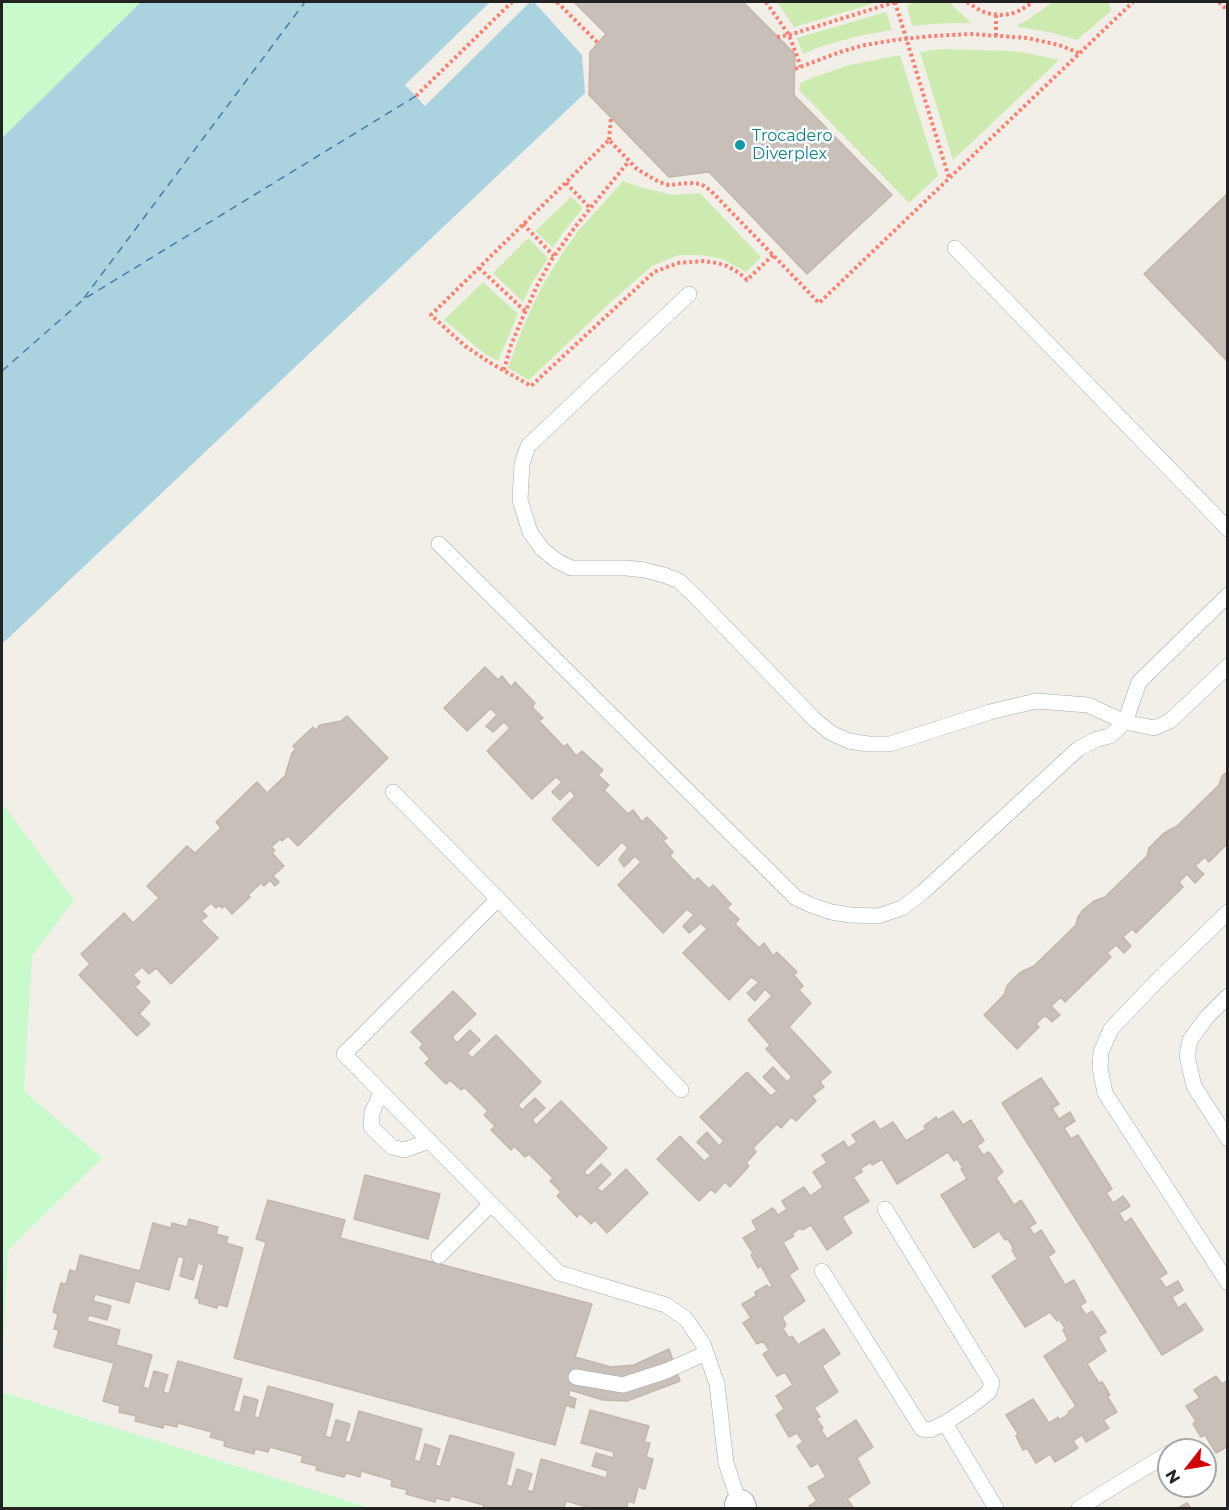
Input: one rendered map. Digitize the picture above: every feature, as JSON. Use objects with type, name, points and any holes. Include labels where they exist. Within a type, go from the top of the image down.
[{"type":"lane","points":[[955,248],[1227,529]]},
{"type":"lane","points":[[689,294],[528,446],[522,464],[520,500],[530,532],[542,549],[557,561],[571,568],[644,570],[678,581],[814,719],[831,733],[849,741],[868,744],[890,744],[990,712],[1036,701],[1088,705],[1125,722],[1154,728],[1170,721],[1227,666]]},
{"type":"lane","points":[[439,544],[796,898],[831,912],[850,915],[878,916],[902,908],[923,892],[1078,749],[1097,739],[1110,736],[1125,722],[1139,682],[1227,595]]},
{"type":"lane","points":[[393,792],[681,1090]]},
{"type":"lane","points":[[498,899],[344,1054],[559,1273],[666,1305],[686,1318],[703,1344],[717,1384],[726,1463],[741,1507]]},
{"type":"lane","points":[[1227,912],[1111,1029],[1101,1052],[1100,1068],[1105,1093],[1227,1283]]},
{"type":"lane","points":[[1227,996],[1190,1040],[1187,1056],[1194,1086],[1227,1139]]},
{"type":"lane","points":[[382,1092],[372,1112],[371,1127],[392,1147],[404,1150],[430,1141]]},
{"type":"lane","points":[[439,1256],[491,1204]]},
{"type":"lane","points":[[822,1271],[922,1429],[930,1430],[945,1423],[989,1392],[992,1383],[885,1209]]},
{"type":"lane","points":[[576,1377],[622,1385],[666,1371],[706,1353]]},
{"type":"lane","points":[[945,1423],[996,1509]]},
{"type":"lane","points":[[1079,1509],[1157,1460]]},
{"type":"path","points":[[416,96],[512,2]]},
{"type":"path","points":[[557,2],[598,43]]},
{"type":"path","points":[[766,2],[789,35],[801,67]]},
{"type":"path","points":[[777,36],[789,35],[895,2],[949,178]]},
{"type":"path","points":[[968,2],[981,11],[996,15],[1011,14],[1033,2]]},
{"type":"path","points":[[609,140],[629,161],[650,177],[669,185],[701,184],[710,190],[819,303],[1133,2]]},
{"type":"path","points":[[1220,2],[1227,11]]},
{"type":"path","points":[[996,15],[996,36]]},
{"type":"path","points":[[795,69],[865,45],[971,34],[1027,38],[1059,45],[1079,53]]},
{"type":"path","points":[[611,117],[609,140],[431,315],[465,346],[531,386],[654,272],[678,262],[704,261],[727,266],[747,280],[773,255]]},
{"type":"path","points":[[504,370],[525,311],[554,256],[629,161]]},
{"type":"path","points":[[566,183],[590,208]]},
{"type":"path","points":[[523,224],[554,256]]},
{"type":"path","points":[[479,268],[525,311]]},
{"type":"green space","points":[[2,2],[141,2],[2,138]]},
{"type":"green space","points":[[777,2],[879,2],[794,27]]},
{"type":"green space","points":[[919,2],[949,2],[971,23],[912,26],[907,5]]},
{"type":"green space","points":[[1053,2],[1108,2],[1111,9],[1077,40],[1017,25]]},
{"type":"green space","points":[[886,12],[892,30],[858,36],[803,54],[797,38]]},
{"type":"green space","points":[[941,49],[1010,51],[1059,60],[953,160],[920,52]]},
{"type":"green space","points":[[900,55],[938,176],[909,203],[799,90],[800,83],[817,76],[849,65]]},
{"type":"green space","points":[[623,181],[672,195],[700,193],[761,257],[746,272],[722,259],[702,255],[679,255],[652,266],[529,380],[508,368],[532,307],[545,281],[578,231]]},
{"type":"green space","points":[[571,197],[583,208],[553,248],[535,231]]},
{"type":"green space","points":[[528,238],[548,258],[523,302],[493,273]]},
{"type":"green space","points":[[483,282],[518,314],[498,361],[485,354],[444,320]]},
{"type":"green space","points":[[2,803],[74,900],[32,956],[24,1091],[102,1158],[8,1250],[2,1371]]},
{"type":"green space","points":[[2,1392],[112,1427],[370,1508],[2,1508]]},
{"type":"water","points":[[141,2],[534,2],[582,55],[585,93],[2,644],[2,138]]},
{"type":"pier","points":[[490,2],[530,2],[425,106],[405,85]]},
{"type":"building","name":"Trocadero Diverplex","points":[[574,2],[743,2],[795,54],[794,95],[892,195],[807,274],[709,172],[669,177],[589,95],[590,52],[606,34]]},
{"type":"building","points":[[1228,193],[1228,362],[1144,274]]},
{"type":"building","points":[[485,667],[498,680],[502,676],[511,687],[515,682],[535,703],[532,707],[543,718],[539,721],[564,747],[567,744],[576,756],[582,751],[603,770],[598,775],[609,785],[604,790],[628,814],[633,810],[642,822],[647,817],[667,838],[663,841],[673,852],[670,856],[694,881],[698,878],[709,889],[713,885],[731,904],[727,908],[739,919],[735,924],[759,948],[764,943],[773,956],[777,952],[797,972],[794,975],[803,986],[799,990],[811,1003],[789,1027],[831,1072],[820,1082],[824,1087],[812,1096],[816,1101],[796,1121],[791,1117],[781,1128],[777,1124],[753,1148],[756,1152],[746,1163],[749,1166],[730,1187],[725,1182],[715,1193],[711,1189],[699,1201],[657,1159],[680,1136],[704,1161],[711,1156],[697,1142],[707,1132],[719,1146],[724,1141],[700,1117],[747,1072],[771,1096],[777,1091],[763,1077],[773,1067],[787,1082],[792,1077],[766,1049],[770,1045],[748,1020],[772,996],[765,989],[755,1001],[747,993],[759,982],[751,977],[729,1000],[683,953],[707,929],[701,923],[689,933],[683,926],[694,915],[687,909],[663,933],[618,885],[641,862],[635,856],[624,867],[619,859],[628,848],[622,842],[598,866],[552,819],[575,796],[570,790],[560,800],[552,792],[562,782],[556,777],[532,799],[487,751],[510,728],[504,722],[493,732],[486,726],[497,715],[491,708],[467,731],[444,708]]},
{"type":"building","points":[[347,716],[388,758],[298,846],[288,836],[282,841],[280,839],[271,847],[275,850],[272,853],[284,866],[273,876],[279,882],[275,886],[270,880],[264,886],[261,883],[232,914],[225,906],[222,908],[219,905],[216,908],[211,903],[202,911],[207,916],[201,921],[218,938],[171,984],[156,968],[149,974],[142,967],[133,975],[140,982],[135,987],[150,1002],[139,1014],[150,1024],[137,1036],[79,975],[90,964],[81,954],[124,913],[133,923],[159,898],[147,886],[187,846],[195,853],[221,828],[216,822],[257,782],[267,793],[285,776],[292,753],[296,749],[293,746],[313,727],[316,730],[320,725],[341,721]]},
{"type":"building","points":[[1228,771],[1228,843],[1209,862],[1205,857],[1195,866],[1204,874],[1195,883],[1187,874],[1179,882],[1183,887],[1136,933],[1132,929],[1123,937],[1131,946],[1124,953],[1116,945],[1107,953],[1111,957],[1065,1002],[1061,997],[1051,1006],[1060,1015],[1052,1022],[1045,1015],[1036,1024],[1039,1027],[1017,1049],[984,1015],[1004,995],[1013,979],[1034,966],[1076,925],[1083,910],[1094,901],[1105,897],[1147,856],[1149,848],[1163,834],[1176,827],[1219,785],[1222,776]]},
{"type":"building","points":[[453,991],[476,1014],[452,1037],[457,1043],[470,1030],[480,1040],[467,1053],[472,1058],[496,1035],[541,1082],[518,1105],[522,1110],[535,1098],[545,1108],[532,1120],[536,1125],[561,1101],[607,1148],[584,1172],[588,1176],[601,1164],[611,1174],[597,1188],[602,1192],[626,1169],[648,1193],[607,1233],[595,1220],[591,1224],[580,1213],[577,1217],[557,1196],[561,1192],[550,1181],[553,1178],[529,1154],[525,1157],[514,1146],[511,1150],[491,1130],[495,1126],[484,1115],[488,1111],[464,1087],[461,1090],[450,1080],[446,1084],[425,1063],[430,1059],[420,1048],[423,1044],[411,1032]]},
{"type":"building","points":[[1041,1078],[1059,1104],[1052,1108],[1059,1119],[1070,1112],[1075,1121],[1064,1128],[1071,1139],[1078,1135],[1112,1189],[1106,1193],[1113,1203],[1123,1196],[1130,1206],[1119,1213],[1125,1223],[1131,1218],[1167,1273],[1159,1278],[1166,1288],[1178,1281],[1183,1290],[1172,1297],[1178,1308],[1185,1303],[1203,1330],[1162,1355],[1002,1103]]},
{"type":"building","points":[[953,1111],[963,1125],[971,1120],[984,1141],[977,1146],[983,1155],[989,1152],[1003,1172],[996,1178],[1014,1205],[1021,1200],[1036,1223],[1029,1227],[1034,1235],[1041,1230],[1055,1252],[1048,1257],[1065,1285],[1074,1280],[1086,1302],[1080,1306],[1086,1315],[1092,1311],[1106,1332],[1098,1337],[1106,1351],[1087,1364],[1099,1383],[1102,1382],[1117,1412],[1103,1420],[1109,1428],[1086,1442],[1082,1435],[1073,1441],[1078,1448],[1055,1462],[1050,1454],[1036,1463],[1027,1448],[1023,1450],[1016,1436],[1018,1434],[1006,1415],[1033,1399],[1049,1423],[1069,1414],[1068,1412],[1076,1406],[1044,1356],[1068,1340],[1063,1330],[1065,1328],[1050,1312],[1025,1327],[992,1276],[1017,1259],[1008,1239],[1005,1240],[999,1231],[974,1248],[941,1195],[967,1179],[957,1159],[954,1161],[948,1152],[897,1184],[882,1159],[872,1165],[871,1162],[861,1168],[862,1172],[853,1177],[869,1201],[842,1217],[852,1233],[827,1250],[811,1225],[802,1230],[800,1228],[792,1234],[794,1236],[783,1242],[798,1269],[789,1275],[805,1301],[782,1317],[786,1325],[783,1329],[798,1345],[824,1329],[840,1354],[822,1366],[838,1392],[814,1408],[820,1417],[816,1418],[823,1428],[821,1430],[827,1439],[856,1420],[873,1447],[857,1458],[870,1483],[847,1499],[854,1508],[811,1508],[809,1506],[817,1501],[808,1487],[826,1477],[818,1463],[811,1467],[797,1446],[803,1442],[797,1433],[789,1437],[776,1415],[784,1409],[776,1396],[793,1385],[785,1372],[777,1376],[763,1354],[769,1350],[763,1341],[757,1344],[743,1323],[751,1318],[742,1304],[756,1296],[755,1292],[767,1285],[769,1288],[772,1286],[761,1266],[758,1268],[751,1255],[753,1253],[743,1238],[757,1230],[752,1221],[773,1208],[778,1215],[787,1209],[782,1201],[804,1187],[810,1196],[823,1187],[813,1172],[827,1163],[822,1155],[844,1141],[848,1148],[857,1142],[852,1135],[874,1121],[880,1130],[893,1122],[906,1141],[926,1129],[924,1126],[936,1117],[938,1120]]},
{"type":"building","points":[[365,1175],[440,1194],[428,1239],[354,1219]]},
{"type":"building","points":[[268,1200],[345,1220],[340,1238],[592,1304],[575,1357],[611,1367],[634,1365],[669,1349],[680,1381],[627,1401],[603,1400],[570,1390],[568,1396],[576,1399],[574,1408],[566,1405],[555,1445],[234,1358],[266,1242],[256,1239]]},
{"type":"building","points":[[189,1219],[218,1227],[216,1234],[228,1237],[226,1243],[243,1248],[227,1307],[218,1304],[217,1308],[199,1303],[199,1299],[195,1298],[204,1265],[198,1263],[193,1280],[180,1276],[184,1258],[178,1256],[169,1290],[135,1281],[129,1303],[95,1294],[93,1301],[111,1306],[107,1320],[89,1315],[87,1321],[120,1330],[116,1345],[152,1355],[143,1387],[149,1389],[154,1371],[168,1375],[163,1392],[169,1394],[178,1361],[242,1379],[233,1411],[240,1413],[244,1396],[258,1400],[254,1417],[259,1418],[268,1386],[333,1404],[325,1436],[331,1438],[336,1420],[350,1424],[345,1441],[350,1443],[359,1411],[422,1429],[414,1460],[420,1462],[425,1444],[440,1449],[435,1465],[440,1467],[450,1435],[514,1453],[506,1485],[512,1487],[517,1469],[532,1474],[527,1490],[533,1492],[541,1459],[606,1478],[608,1471],[592,1466],[596,1453],[613,1458],[614,1452],[581,1443],[590,1410],[649,1426],[644,1442],[650,1443],[646,1457],[653,1459],[645,1489],[638,1487],[634,1503],[628,1501],[627,1508],[591,1508],[566,1501],[564,1508],[483,1508],[484,1505],[451,1496],[449,1501],[436,1498],[435,1502],[406,1494],[407,1490],[391,1486],[392,1480],[361,1471],[360,1477],[346,1473],[344,1477],[316,1470],[317,1466],[301,1462],[303,1456],[270,1447],[268,1452],[255,1449],[254,1454],[224,1446],[225,1441],[210,1437],[212,1432],[178,1423],[177,1427],[164,1424],[163,1428],[135,1421],[136,1416],[119,1412],[120,1406],[103,1401],[114,1363],[54,1347],[59,1330],[54,1329],[58,1314],[53,1312],[61,1283],[66,1284],[70,1270],[76,1272],[80,1255],[140,1271],[153,1223],[171,1228],[172,1223],[187,1227]]},
{"type":"building","points":[[1216,1376],[1222,1384],[1228,1380],[1228,1412],[1226,1413],[1228,1415],[1228,1446],[1217,1452],[1217,1438],[1207,1438],[1205,1435],[1201,1437],[1193,1424],[1196,1421],[1186,1406],[1200,1398],[1194,1390]]},
{"type":"building","points":[[1187,1503],[1191,1508],[1178,1508]]},
{"type":"ferry route","points":[[84,298],[305,2]]},
{"type":"ferry route","points":[[2,371],[84,299],[416,96]]},
{"type":"place","name":"Trocadero Diverplex","points":[[740,145]]}]
